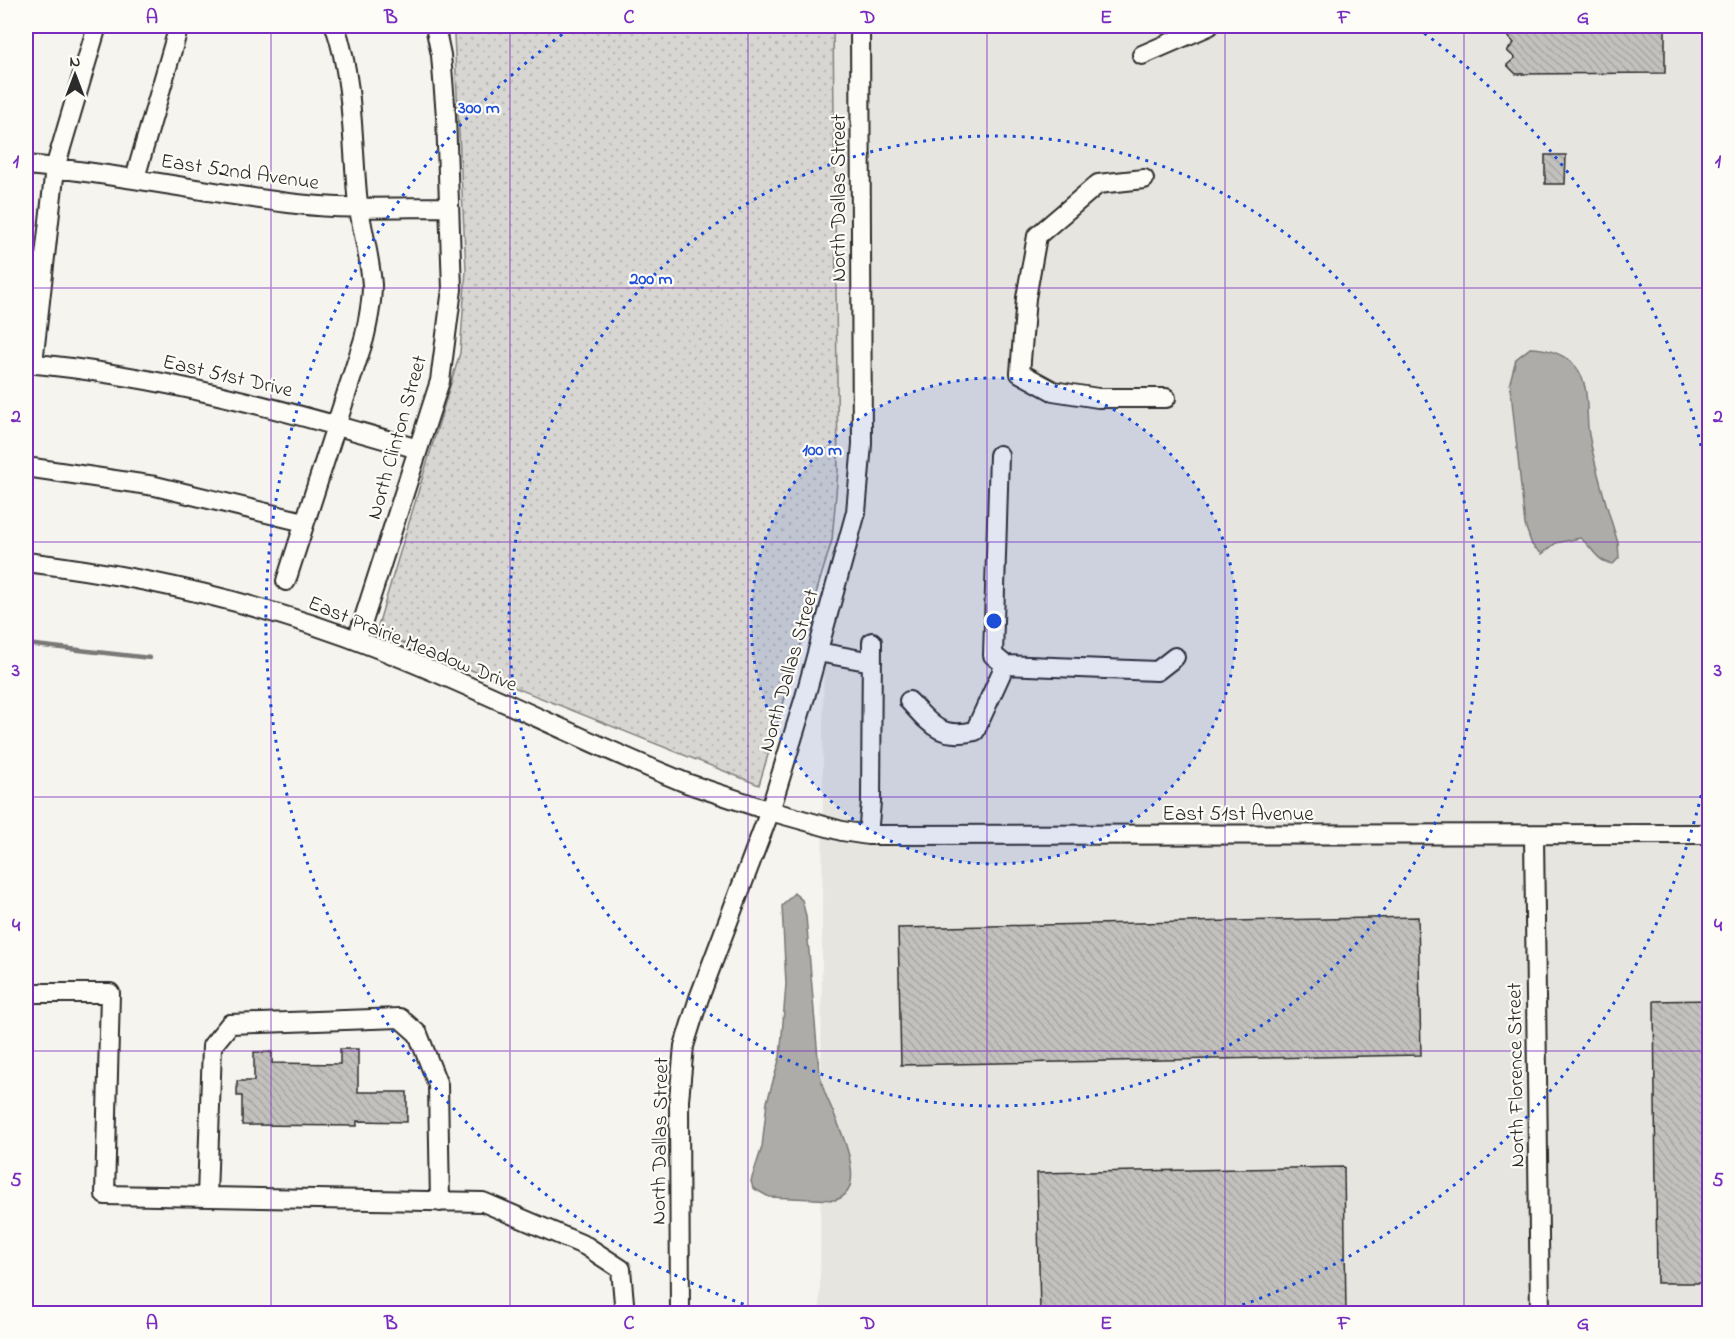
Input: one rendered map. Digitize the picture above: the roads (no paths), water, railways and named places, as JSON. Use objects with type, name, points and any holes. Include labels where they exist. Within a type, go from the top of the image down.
[{"type":"street","points":[[29,363],[55,168],[97,26]]},
{"type":"street","points":[[135,177],[179,26]]},
{"type":"street","points":[[286,581],[364,339],[372,285],[358,208],[344,50],[335,26]]},
{"type":"street","name":"North Clinton Street","points":[[357,640],[440,381],[452,289],[441,55],[435,26]]},
{"type":"street","name":"North Dallas Street","points":[[680,1314],[679,1100],[684,1046],[695,1006],[770,811],[818,652],[856,512],[862,462],[860,26]]},
{"type":"street","points":[[1142,56],[1209,26]]},
{"type":"street","name":"East 52nd Avenue","points":[[26,165],[135,177],[298,204],[358,208],[448,207]]},
{"type":"street","points":[[1144,179],[1098,184],[1036,236],[1026,298],[1020,373],[1053,392],[1098,398],[1166,398]]},
{"type":"street","name":"East 51st Drive","points":[[29,363],[170,384],[247,400],[418,449]]},
{"type":"street","points":[[999,455],[993,655],[1005,665],[1157,671],[1175,657]]},
{"type":"street","points":[[26,467],[154,486],[304,522]]},
{"type":"street","name":"East Prairie Meadow Drive","points":[[26,562],[128,578],[196,592],[274,613],[357,640],[442,674],[671,777],[770,811]]},
{"type":"street","points":[[868,835],[871,802],[872,642]]},
{"type":"street","points":[[818,652],[872,662]]},
{"type":"street","points":[[909,701],[934,729],[960,734],[975,731],[1005,665]]},
{"type":"street","name":"East 51st Avenue","points":[[770,811],[842,831],[868,835],[1710,834]]},
{"type":"street","name":"North Florence Street","points":[[1534,836],[1540,1314]]},
{"type":"street","points":[[26,993],[110,993],[105,1194],[483,1202],[586,1246],[621,1269],[625,1314]]},
{"type":"street","points":[[207,1197],[212,1046],[230,1024],[400,1018],[418,1034],[438,1085],[440,1202]]},
{"type":"waterway","points":[[26,644],[150,658]]}]
